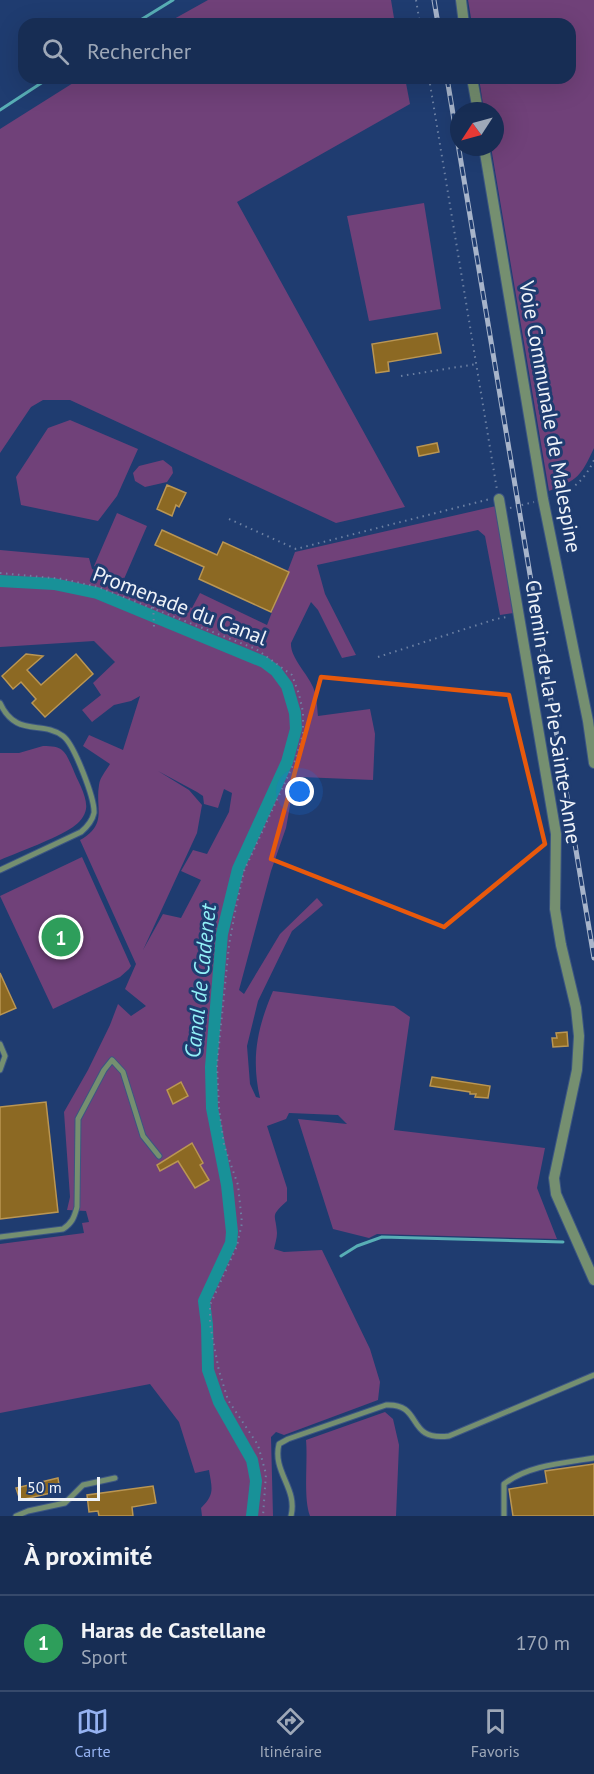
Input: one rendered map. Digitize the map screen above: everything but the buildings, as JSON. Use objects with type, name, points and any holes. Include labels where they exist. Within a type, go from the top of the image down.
[{"type":"street","points":[[460,0],[463,18]]},
{"type":"street","points":[[473,84],[476,102]]},
{"type":"street","name":"Voie Communale de Malespine","points":[[486,156],[543,499],[588,721],[594,763]]},
{"type":"street","name":"Chemin de la Pie Sainte-Anne","points":[[499,499],[555,834],[555,909],[576,1008],[579,1036],[577,1070],[555,1178],[556,1194],[594,1280]]},
{"type":"lane","points":[[0,703],[5,714],[15,721],[63,736],[82,769],[94,805],[91,822],[81,832],[0,870]]},
{"type":"lane","points":[[0,1044],[5,1056],[0,1070]]},
{"type":"lane","points":[[0,1237],[63,1229],[74,1218],[77,1207],[78,1119],[104,1070],[112,1060],[123,1072],[143,1136],[159,1156]]},
{"type":"lane","points":[[291,1516],[294,1505],[278,1463],[277,1452],[279,1444],[288,1439],[386,1405],[396,1404],[403,1406],[427,1436],[449,1436],[594,1375]]},
{"type":"lane","points":[[504,1516],[504,1484],[516,1475],[552,1465],[594,1458]]},
{"type":"lane","points":[[16,1516],[65,1503],[83,1485],[115,1478]]},
{"type":"path","points":[[416,0],[419,18]]},
{"type":"path","points":[[430,84],[499,499]]},
{"type":"path","points":[[401,376],[477,364]]},
{"type":"path","points":[[229,519],[296,549],[486,499],[499,499],[510,508],[567,492],[579,484],[594,460]]},
{"type":"path","name":"Promenade du Canal","points":[[0,573],[63,579],[98,587],[256,649],[292,675],[303,712],[303,734],[295,761],[244,871],[229,945],[217,1065],[224,1146],[238,1185],[242,1223],[237,1246],[210,1305],[210,1324],[219,1371],[228,1400],[258,1444],[266,1474],[263,1516]]},
{"type":"path","points":[[153,601],[154,627]]},
{"type":"path","points":[[378,657],[496,619],[510,616],[519,619]]},
{"type":"highlighted area","points":[[321,677],[509,695],[545,844],[444,927],[271,859]]},
{"type":"shaded area","points":[[208,0],[391,0],[394,18],[176,18]]},
{"type":"shaded area","points":[[468,0],[594,0],[594,448],[578,476],[549,491],[493,156],[504,156],[504,102],[483,102],[480,84],[576,84],[576,18],[471,18]]},
{"type":"shaded area","points":[[71,84],[406,84],[410,104],[237,202],[405,507],[336,523],[70,400],[43,400],[31,407],[0,453],[0,129]]},
{"type":"shaded area","points":[[424,203],[441,309],[369,321],[347,216]]},
{"type":"shaded area","points":[[70,420],[138,449],[117,496],[98,521],[21,505],[16,477],[48,428]]},
{"type":"shaded area","points":[[163,460],[172,467],[173,473],[167,482],[145,487],[135,481],[133,473],[139,466]]},
{"type":"shaded area","points":[[496,506],[514,613],[500,615],[485,536],[478,530],[317,565],[325,594],[356,655],[342,658],[318,610],[311,602],[291,643],[291,648],[313,687],[318,716],[370,709],[375,734],[373,780],[301,777],[291,800],[286,828],[271,871],[239,990],[244,994],[280,934],[317,898],[323,905],[292,931],[258,1001],[247,1046],[250,1084],[256,1097],[260,1098],[256,1070],[257,1044],[259,1031],[273,991],[394,1006],[410,1017],[394,1130],[545,1148],[537,1188],[557,1239],[377,1234],[369,1238],[333,1229],[298,1119],[347,1124],[338,1115],[289,1113],[286,1119],[267,1126],[287,1188],[287,1201],[275,1216],[277,1233],[274,1249],[284,1252],[322,1250],[370,1349],[380,1382],[378,1400],[284,1435],[276,1432],[271,1437],[273,1516],[202,1516],[201,1508],[209,1499],[211,1491],[209,1470],[195,1473],[179,1422],[150,1384],[0,1413],[0,1244],[84,1233],[82,1223],[89,1222],[86,1211],[67,1210],[70,1197],[64,1112],[88,1070],[118,1004],[131,1016],[146,1006],[125,989],[136,964],[80,840],[89,834],[97,822],[100,782],[110,764],[83,746],[89,735],[123,750],[140,696],[114,705],[92,722],[82,710],[101,695],[93,683],[115,662],[94,641],[0,647],[0,550],[89,558],[92,569],[192,608],[200,593],[267,625],[295,552]],"holes":[[[158,771],[203,796],[204,804],[218,808],[224,789],[232,793],[229,812],[207,854],[193,850],[181,871],[201,880],[181,918],[163,914],[143,950],[197,833],[202,805],[189,790]]]},
{"type":"shaded area","points":[[117,513],[147,526],[124,579],[94,566]]},
{"type":"shaded area","points":[[43,746],[55,747],[66,754],[84,794],[85,812],[77,823],[66,831],[0,860],[0,753],[19,753]]},
{"type":"shaded area","points":[[82,857],[131,966],[120,977],[53,1009],[0,896]]},
{"type":"shaded area","points":[[385,1412],[393,1419],[399,1445],[396,1516],[310,1516],[306,1490],[306,1440]]},
{"type":"waterway","points":[[144,18],[173,0]]},
{"type":"waterway","points":[[0,110],[40,84]]},
{"type":"waterway","name":"Canal de Cadenet","points":[[0,581],[54,584],[97,593],[264,662],[276,671],[287,686],[295,713],[296,729],[287,762],[238,869],[222,934],[211,1067],[212,1108],[227,1185],[232,1232],[231,1243],[204,1301],[208,1370],[219,1402],[252,1460],[256,1481],[252,1516]]},
{"type":"waterway","points":[[341,1256],[357,1246],[382,1237],[563,1242]]},
{"type":"railway","points":[[434,0],[437,18]]},
{"type":"railway","points":[[448,84],[594,958]]},
{"type":"place","name":"Haras de Castellane","points":[[61,937]]}]
